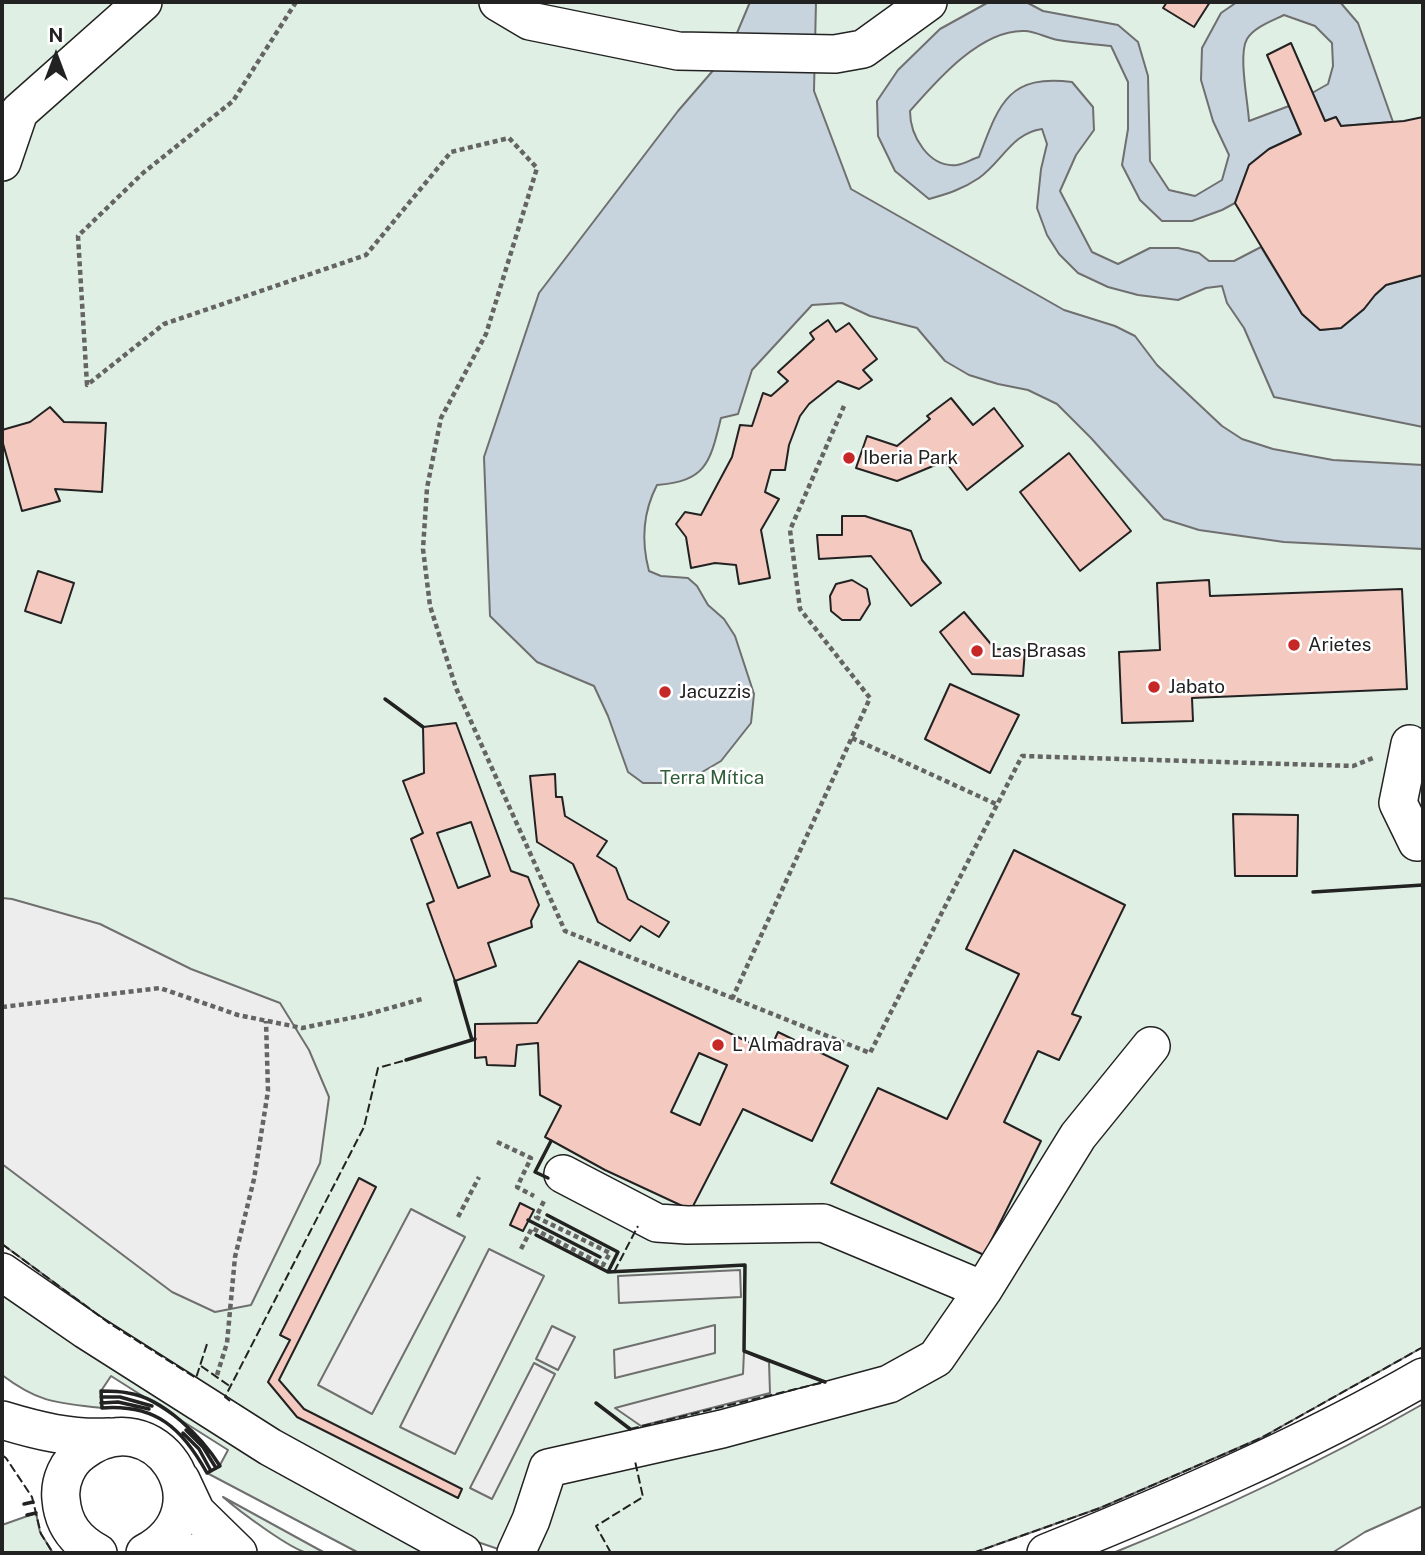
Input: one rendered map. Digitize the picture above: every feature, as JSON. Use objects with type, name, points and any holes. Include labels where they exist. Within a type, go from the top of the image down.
[{"type":"street","points":[[2,162],[19,112],[144,2]]},
{"type":"street","points":[[498,2],[530,21],[678,51],[835,54],[863,49],[928,2]]},
{"type":"street","points":[[1410,744],[1398,803],[1417,842],[1423,841]]},
{"type":"street","points":[[516,1553],[531,1520],[548,1468],[722,1429],[889,1384],[936,1358],[983,1290],[1078,1136],[1151,1046]]},
{"type":"street","points":[[563,1174],[657,1223],[823,1223],[983,1290]]},
{"type":"street","points":[[2,1272],[86,1330],[270,1447],[463,1553]]},
{"type":"street","points":[[1045,1553],[1178,1500],[1374,1405],[1423,1377]]},
{"type":"street","points":[[2,1423],[73,1438],[135,1437],[155,1446],[171,1461],[196,1512],[238,1553]]},
{"type":"street","points":[[2,1423],[22,1442],[60,1493]]},
{"type":"street","points":[[99,1553],[84,1546],[71,1531],[62,1513],[60,1493],[65,1473],[76,1457],[93,1443],[113,1437]]},
{"type":"street","points":[[146,1553],[159,1546],[173,1531],[180,1517],[183,1501],[181,1480]]},
{"type":"street","points":[[146,1553],[200,1553]]},
{"type":"path","points":[[296,2],[233,101],[144,173],[78,236],[87,385],[164,324],[366,255],[451,152],[509,138],[537,168],[485,334],[441,418],[427,488],[423,549],[430,606],[456,688],[565,931],[870,1053],[1023,756],[1353,766],[1410,744]]},
{"type":"path","points":[[732,999],[870,698],[800,609],[790,530],[844,406]]},
{"type":"path","points":[[852,738],[998,804]]},
{"type":"path","points":[[2,1007],[160,988],[238,1015],[302,1028],[365,1015],[422,999]]},
{"type":"path","points":[[200,1402],[216,1377],[227,1343],[235,1257],[254,1179],[268,1091],[266,1021]]},
{"type":"path","points":[[497,1142],[531,1158],[517,1187],[544,1201],[536,1217],[610,1253],[603,1265],[532,1228],[521,1248]]},
{"type":"path","points":[[458,1217],[480,1177]]},
{"type":"green space","name":"Terra Mítica","points":[[2,2],[1423,2],[1423,1347],[1261,1438],[1100,1508],[973,1553],[510,1553],[451,1533],[289,1439],[109,1323],[2,1244]]},
{"type":"green space","points":[[2,1292],[426,1553],[359,1553],[207,1473],[220,1465],[228,1450],[111,1376],[101,1391],[102,1408],[49,1400],[15,1384],[2,1375]]},
{"type":"green space","points":[[1423,1404],[1423,1506],[1365,1532],[1332,1553],[1113,1553],[1271,1484]]},
{"type":"green space","points":[[223,1497],[325,1553],[308,1553],[290,1545]]},
{"type":"green space","points":[[36,1513],[40,1532],[53,1553],[2,1553],[2,1525]]},
{"type":"shaded area","points":[[750,2],[816,2],[814,91],[851,189],[1064,310],[1115,326],[1135,336],[1157,365],[1222,426],[1242,439],[1273,449],[1333,460],[1423,465],[1423,549],[1284,542],[1199,530],[1164,519],[1057,404],[1028,390],[969,375],[945,361],[917,328],[870,316],[842,303],[812,305],[752,370],[738,414],[721,418],[704,466],[687,479],[657,485],[646,516],[644,538],[649,571],[661,576],[688,578],[697,586],[708,605],[724,619],[735,636],[754,694],[751,723],[721,761],[692,778],[676,783],[643,783],[628,772],[594,686],[537,662],[490,616],[484,457],[539,293],[678,111],[729,52]]},
{"type":"shaded area","points":[[1026,2],[1043,11],[1118,25],[1138,42],[1148,76],[1150,161],[1169,190],[1195,196],[1222,180],[1229,155],[1213,121],[1201,80],[1202,48],[1221,13],[1237,2],[1340,2],[1358,23],[1393,122],[1341,126],[1336,117],[1325,121],[1312,93],[1328,84],[1333,66],[1332,43],[1315,26],[1284,15],[1269,22],[1250,35],[1244,46],[1243,67],[1249,121],[1289,106],[1301,134],[1269,149],[1249,165],[1235,203],[1192,221],[1162,221],[1140,200],[1122,165],[1128,129],[1128,82],[1111,46],[1058,40],[1026,31],[1009,32],[993,38],[962,58],[933,85],[910,111],[911,121],[917,140],[930,156],[947,165],[960,164],[979,157],[1000,108],[1020,88],[1050,81],[1072,82],[1093,107],[1094,130],[1076,155],[1060,191],[1092,252],[1118,264],[1150,248],[1178,248],[1199,253],[1209,261],[1234,261],[1261,247],[1302,314],[1320,330],[1341,328],[1364,309],[1386,285],[1423,275],[1423,427],[1274,397],[1244,328],[1227,303],[1222,286],[1206,288],[1178,300],[1138,295],[1108,287],[1078,273],[1059,254],[1047,235],[1037,208],[1047,144],[1042,129],[1015,142],[973,182],[929,199],[895,171],[878,136],[877,101],[898,70],[940,29],[987,3]]},
{"type":"shaded area","points":[[2,898],[100,924],[191,969],[280,1003],[309,1050],[329,1097],[320,1163],[251,1305],[215,1312],[172,1292],[2,1164]]},
{"type":"shaded area","points":[[411,1209],[465,1237],[372,1414],[318,1385]]},
{"type":"shaded area","points":[[489,1249],[544,1276],[455,1454],[400,1427]]},
{"type":"shaded area","points":[[740,1270],[741,1297],[619,1303],[618,1276]]},
{"type":"shaded area","points":[[715,1325],[715,1353],[615,1378],[614,1350]]},
{"type":"shaded area","points":[[552,1326],[575,1337],[558,1370],[536,1359]]},
{"type":"shaded area","points":[[744,1351],[769,1362],[770,1393],[641,1426],[615,1408],[743,1374]]},
{"type":"shaded area","points":[[534,1363],[555,1374],[492,1499],[470,1488]]},
{"type":"building","points":[[1167,2],[1210,2],[1194,27],[1163,8]]},
{"type":"building","points":[[1291,43],[1325,121],[1336,117],[1341,126],[1423,117],[1423,275],[1386,285],[1364,309],[1341,328],[1320,330],[1302,314],[1235,203],[1249,165],[1269,149],[1301,134],[1267,55]]},
{"type":"building","points":[[828,320],[836,332],[849,323],[877,359],[863,370],[872,380],[859,389],[838,381],[809,404],[800,416],[789,445],[785,470],[771,470],[765,492],[779,499],[761,530],[770,578],[739,584],[736,565],[715,563],[691,568],[686,537],[676,524],[685,512],[701,515],[732,457],[740,425],[752,426],[763,393],[771,396],[788,381],[778,372],[814,339],[810,333]]},
{"type":"building","points":[[951,398],[973,425],[994,408],[1023,446],[967,490],[945,461],[897,481],[856,468],[867,436],[897,446],[930,419],[927,416]]},
{"type":"building","points":[[50,407],[64,422],[106,423],[102,492],[55,489],[60,501],[22,511],[2,440],[2,430],[30,422]]},
{"type":"building","points":[[1069,453],[1131,531],[1080,571],[1020,492]]},
{"type":"building","points":[[842,516],[865,516],[911,531],[922,560],[941,583],[911,606],[871,556],[819,559],[817,535],[842,535]]},
{"type":"building","points":[[38,571],[74,583],[61,623],[25,611]]},
{"type":"building","points":[[852,580],[867,589],[870,604],[860,620],[842,620],[831,611],[830,596],[836,584]]},
{"type":"building","points":[[1209,580],[1210,596],[1402,589],[1407,689],[1192,698],[1193,721],[1122,723],[1119,652],[1160,650],[1157,583]]},
{"type":"building","points":[[964,612],[995,649],[1025,650],[1023,676],[972,674],[940,632]]},
{"type":"building","points":[[950,684],[1019,715],[990,773],[925,739]]},
{"type":"building","points":[[456,723],[511,871],[528,877],[539,905],[531,921],[532,927],[488,943],[496,966],[455,981],[427,904],[434,901],[411,839],[423,833],[403,781],[424,773],[423,727]],"holes":[[[471,822],[490,876],[458,888],[437,833]]]},
{"type":"building","points":[[555,774],[556,797],[562,797],[565,816],[607,841],[597,856],[616,868],[628,899],[669,922],[659,937],[641,926],[630,941],[598,922],[573,864],[537,842],[530,776]]},
{"type":"building","points":[[1233,814],[1298,815],[1297,876],[1235,876]]},
{"type":"building","points":[[1014,850],[1125,905],[1072,1014],[1081,1017],[1059,1060],[1038,1051],[1004,1122],[1041,1141],[984,1255],[831,1183],[878,1088],[947,1119],[1019,974],[966,949]]},
{"type":"building","points":[[579,961],[769,1052],[778,1032],[848,1066],[812,1141],[743,1109],[691,1210],[605,1170],[545,1137],[561,1106],[540,1095],[538,1043],[517,1045],[515,1066],[487,1065],[486,1057],[475,1058],[475,1024],[537,1023]],"holes":[[[699,1053],[727,1065],[700,1125],[671,1112]]]},
{"type":"building","points":[[359,1178],[376,1187],[279,1380],[304,1409],[462,1489],[458,1498],[297,1417],[268,1382],[290,1340],[280,1335]]},
{"type":"building","points":[[520,1203],[534,1210],[523,1231],[510,1225]]},
{"type":"fence","points":[[230,1401],[225,1397],[364,1127],[378,1068],[406,1060]]},
{"type":"fence","points":[[614,1272],[638,1226]]},
{"type":"fence","points":[[2,1244],[109,1323],[196,1378],[208,1341]]},
{"type":"fence","points":[[973,1553],[1100,1508],[1261,1438],[1423,1347]]},
{"type":"fence","points":[[201,1366],[231,1387]]},
{"type":"fence","points":[[630,1429],[825,1382]]},
{"type":"fence","points":[[2,1455],[32,1497],[41,1534],[53,1553]]},
{"type":"fence","points":[[611,1553],[596,1526],[643,1497],[635,1461]]},
{"type":"wall","points":[[385,699],[423,727]]},
{"type":"wall","points":[[1313,892],[1423,885]]},
{"type":"wall","points":[[455,981],[472,1040]]},
{"type":"wall","points":[[406,1060],[475,1039]]},
{"type":"wall","points":[[548,1178],[535,1172],[551,1141]]},
{"type":"wall","points":[[536,1235],[608,1272],[618,1252],[547,1215]]},
{"type":"wall","points":[[528,1220],[600,1257]]},
{"type":"wall","points":[[608,1272],[745,1265],[744,1351],[825,1382]]},
{"type":"wall","points":[[101,1391],[141,1396],[155,1402],[192,1431],[220,1466],[207,1473],[188,1443],[165,1422],[152,1415],[138,1410],[102,1408],[101,1391]]},
{"type":"wall","points":[[101,1397],[120,1397],[152,1406]]},
{"type":"wall","points":[[101,1403],[118,1402],[149,1409]]},
{"type":"wall","points":[[596,1403],[630,1429]]},
{"type":"wall","points":[[186,1430],[203,1447],[216,1468]]},
{"type":"wall","points":[[183,1433],[199,1449],[211,1471]]},
{"type":"wall","points":[[24,1504],[33,1502]]},
{"type":"wall","points":[[27,1515],[36,1513]]},
{"type":"place","name":"Iberia Park","points":[[849,458]]},
{"type":"place","name":"Arietes","points":[[1294,645]]},
{"type":"place","name":"Las Brasas","points":[[977,651]]},
{"type":"place","name":"Jabato","points":[[1154,687]]},
{"type":"place","name":"Jacuzzis","points":[[665,692]]},
{"type":"place","name":"L'Almadrava","points":[[718,1045]]}]
